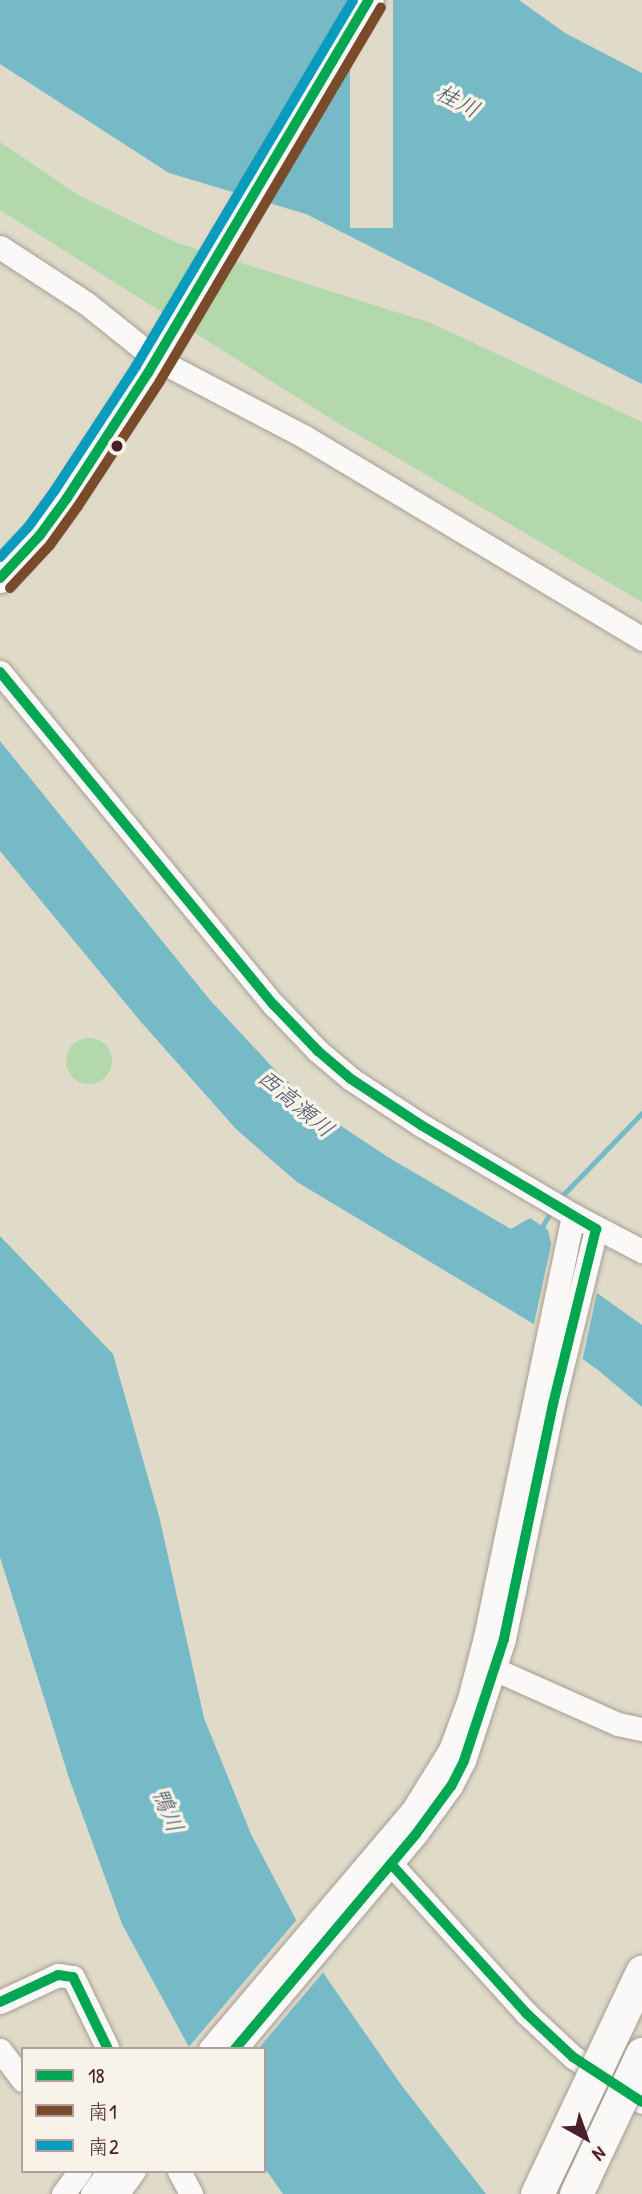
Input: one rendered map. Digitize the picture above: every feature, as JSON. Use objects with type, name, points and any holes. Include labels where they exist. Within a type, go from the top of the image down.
[{"type":"highway","points":[[537,2194],[642,1972]]},
{"type":"highway","points":[[576,2194],[642,2054]]},
{"type":"main road","points":[[0,578],[67,498],[159,355],[369,0]]},
{"type":"street","points":[[0,247],[159,355],[305,437],[642,639]]},
{"type":"street","points":[[0,672],[274,1005],[318,1051],[371,1093],[573,1215],[642,1251]]},
{"type":"street","points":[[212,2047],[367,1879],[391,1864],[451,1786],[475,1737],[543,1402],[573,1215]]},
{"type":"street","points":[[543,1402],[596,1228]]},
{"type":"street","points":[[488,1666],[618,1724],[642,1728]]},
{"type":"street","points":[[237,2047],[367,1879],[439,1772],[488,1666]]},
{"type":"street","points":[[391,1864],[526,2013],[573,2057],[642,2102]]},
{"type":"street","points":[[0,2002],[58,1975],[74,1977],[107,2047]]},
{"type":"street","points":[[0,2050],[21,2077]]},
{"type":"street","points":[[62,2194],[78,2173]]},
{"type":"street","points":[[92,2194],[108,2173]]},
{"type":"street","points":[[117,2194],[133,2173]]},
{"type":"street","points":[[180,2173],[191,2194]]},
{"type":"green space","points":[[0,142],[78,195],[175,242],[431,323],[642,422],[642,602],[333,420],[0,210]]},
{"type":"green space","points":[[89,1038],[105,1045],[112,1061],[105,1077],[89,1084],[73,1077],[66,1061],[73,1045]]},
{"type":"water","name":"桂川","points":[[0,0],[519,0],[565,33],[642,73],[642,384],[306,214],[169,173],[0,64]]},
{"type":"water","name":"西高瀬川","points":[[0,741],[210,1000],[276,1071],[329,1118],[391,1159],[511,1229],[530,1218],[548,1230],[556,1264],[642,1325],[642,1407],[598,1370],[532,1323],[297,1182],[236,1129],[141,1022],[0,851]]},
{"type":"water","name":"鴨川","points":[[0,1236],[113,1354],[160,1520],[204,1718],[251,1834],[326,1977],[402,2086],[486,2194],[283,2194],[266,2170],[266,2047],[189,2047],[122,1924],[69,1778],[0,1557]]},
{"type":"pier","points":[[350,0],[393,0],[393,228],[350,228]]},
{"type":"pier","points":[[553,1236],[559,1261],[598,1288],[582,1362],[533,1328]]},
{"type":"pier","points":[[299,1917],[326,1969],[260,2047],[189,2047]]},
{"type":"waterway","points":[[560,1198],[642,1113]]},
{"type":"waterway","points":[[540,1231],[551,1211]]},
{"type":"transit line","name":"南2","points":[[0,557],[29,526],[55,490],[136,366],[353,0]]},
{"type":"transit line","name":"18","points":[[0,578],[40,535],[67,498],[148,373],[369,0]]},
{"type":"transit line","name":"南1","points":[[10,588],[50,545],[160,381],[381,7]]},
{"type":"transit line","name":"18","points":[[0,672],[274,1005],[318,1051],[351,1079],[421,1125],[596,1229],[553,1404],[504,1639],[464,1761],[451,1786],[416,1834],[237,2047]]},
{"type":"transit line","name":"18","points":[[391,1864],[526,2013],[573,2057],[642,2102]]},
{"type":"transit line","name":"18","points":[[0,2002],[58,1975],[73,1977],[107,2047]]}]
